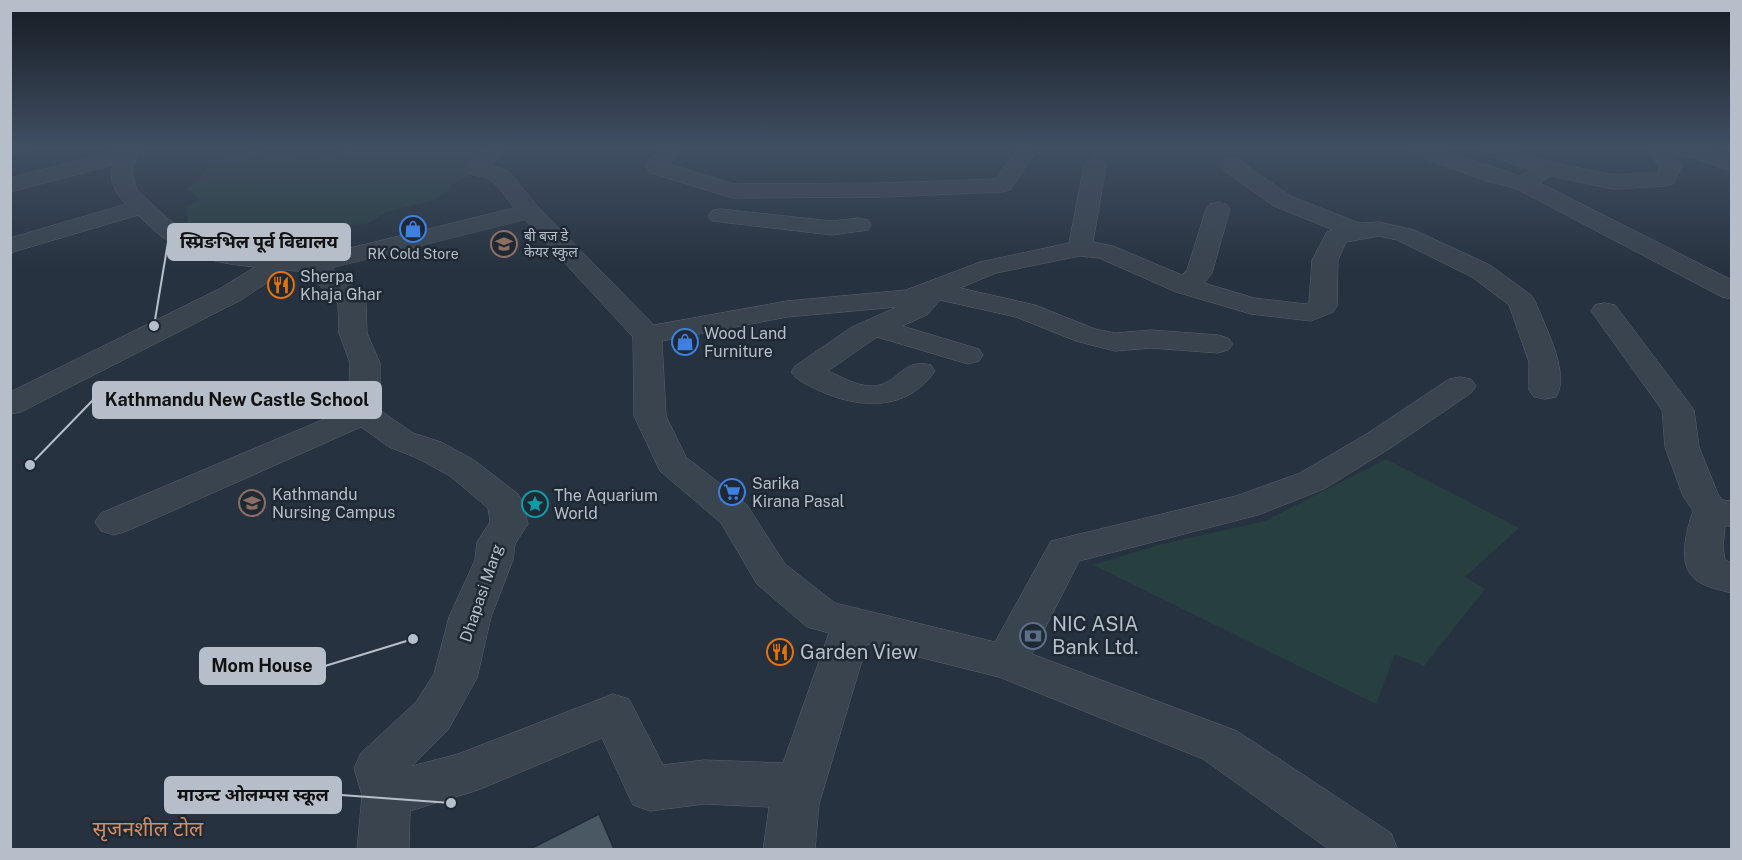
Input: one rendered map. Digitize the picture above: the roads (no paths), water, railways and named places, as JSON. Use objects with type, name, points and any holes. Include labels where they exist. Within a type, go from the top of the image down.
[{"type":"street","points":[[114,522],[364,414],[365,363],[353,333],[352,303],[297,264],[219,256],[187,243],[141,207],[126,188]]},
{"type":"street","points":[[510,188],[530,212],[647,335],[650,416],[672,463],[734,514],[771,574],[822,616],[1006,662],[1220,745],[1373,849]]},
{"type":"street","points":[[724,188],[733,191],[927,188]]},
{"type":"street","points":[[1080,248],[1091,188]]},
{"type":"street","points":[[1264,188],[1282,201],[1356,231]]},
{"type":"street","points":[[1532,188],[1731,291]]},
{"type":"street","points":[[10,246],[141,207]]},
{"type":"street","points":[[1185,286],[1199,273],[1218,209]]},
{"type":"street","points":[[10,405],[297,264],[530,212]]},
{"type":"street","points":[[720,216],[832,228],[859,225]]},
{"type":"street","points":[[647,335],[787,309],[891,301],[934,290],[989,267],[1080,248],[1104,251],[1185,286],[1251,306],[1311,313],[1323,306],[1325,260],[1336,237],[1356,231],[1379,229],[1405,235],[1480,271],[1521,301],[1544,362],[1545,390]]},
{"type":"street","points":[[920,371],[896,391],[874,397],[862,397],[806,372],[874,327],[917,309],[934,290]]},
{"type":"street","points":[[934,290],[1025,312],[1086,335],[1115,342],[1151,339],[1218,344]]},
{"type":"street","points":[[1605,311],[1678,410],[1682,447],[1701,496],[1721,512],[1702,538],[1703,556],[1708,569],[1731,579]]},
{"type":"street","points":[[874,327],[968,355]]},
{"type":"street","points":[[1006,662],[1065,551],[1245,506],[1312,481],[1377,442],[1460,386]]},
{"type":"street","name":"Dhapasi Marg","points":[[364,414],[401,440],[429,450],[462,468],[505,503],[509,524],[496,542],[494,560],[470,617],[455,678],[432,716],[378,768],[387,795],[383,849]]},
{"type":"street","points":[[789,849],[794,804],[853,623]]},
{"type":"street","points":[[387,795],[461,775],[613,712],[650,789],[704,782],[800,786]]},
{"type":"place","name":"RK Cold Store","points":[[413,229]]},
{"type":"place","name":"बी बज डे केयर स्कुल","points":[[504,244]]},
{"type":"place","name":"Sherpa Khaja Ghar","points":[[281,285]]},
{"type":"place","name":"स्प्रिङभिल पूर्व विद्यालय","points":[[154,326]]},
{"type":"place","name":"Wood Land Furniture","points":[[685,342]]},
{"type":"place","name":"Kathmandu New Castle School","points":[[30,465]]},
{"type":"place","name":"Sarika Kirana Pasal","points":[[732,492]]},
{"type":"place","name":"Kathmandu Nursing Campus","points":[[252,503]]},
{"type":"place","name":"The Aquarium World","points":[[535,504]]},
{"type":"place","name":"NIC ASIA Bank Ltd.","points":[[1033,636]]},
{"type":"place","name":"Mom House","points":[[413,639]]},
{"type":"place","name":"Garden View","points":[[780,652]]},
{"type":"place","name":"माउन्ट ओलम्पस स्कूल","points":[[451,803]]},
{"type":"district","name":"सृजनशील टोल","points":[[148,829]]}]
